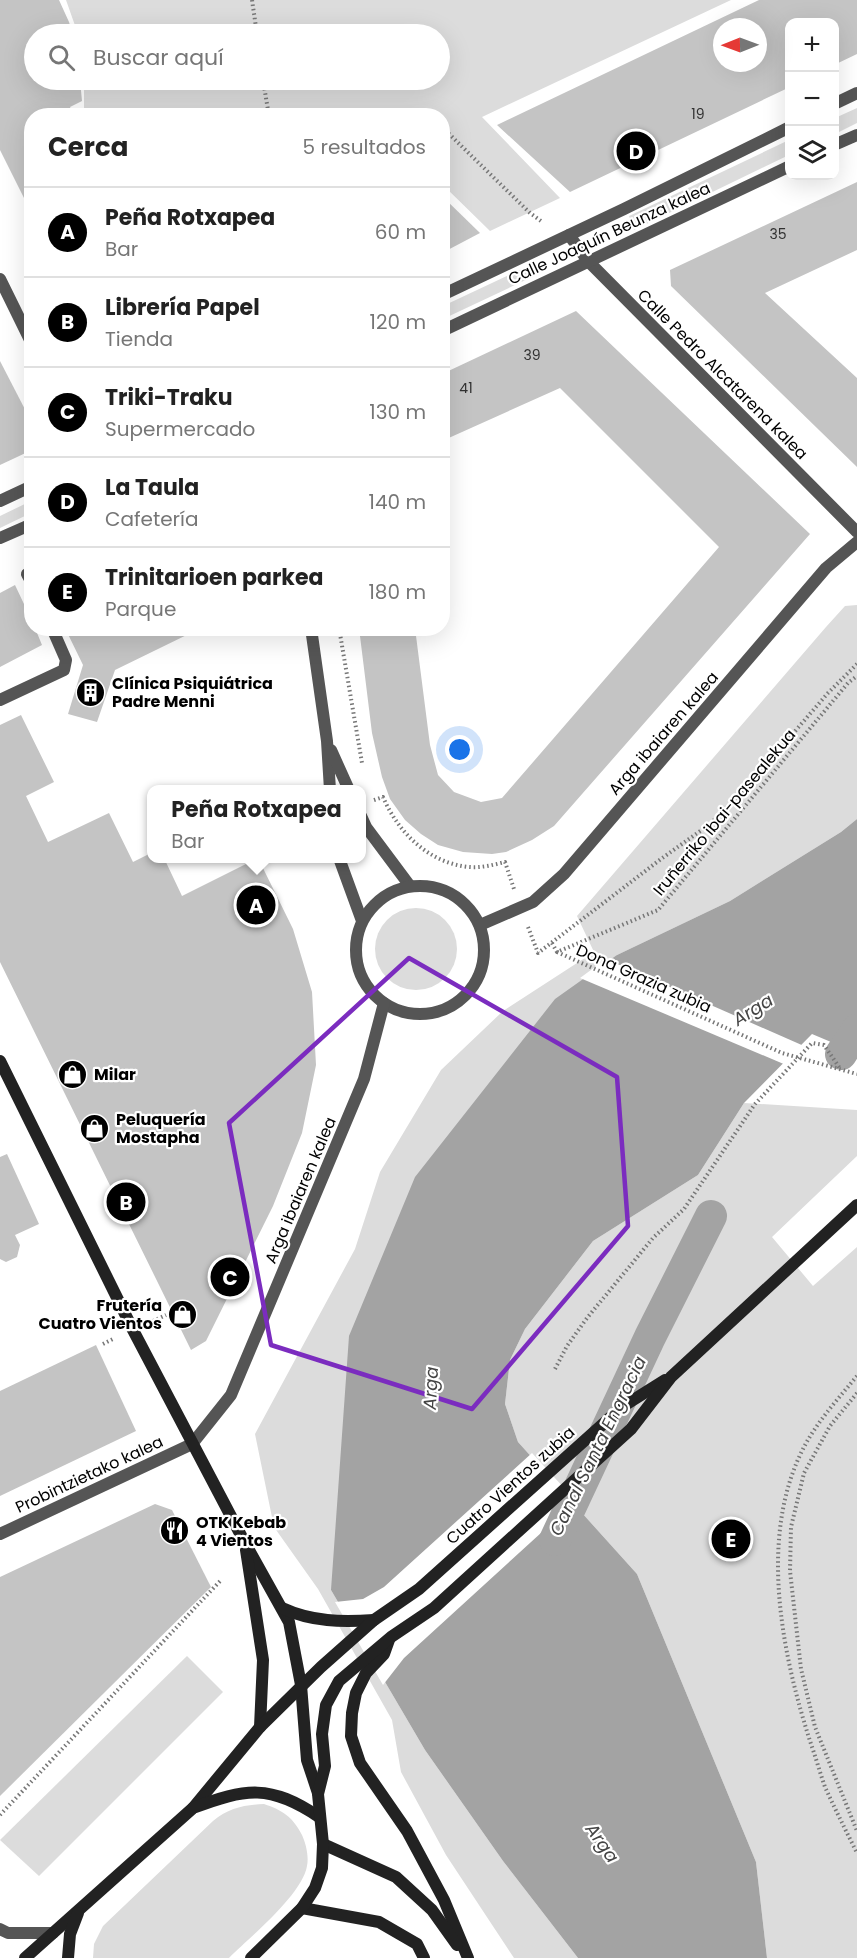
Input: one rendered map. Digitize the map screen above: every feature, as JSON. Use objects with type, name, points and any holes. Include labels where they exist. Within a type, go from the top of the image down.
[{"type":"main road","points":[[0,1061],[125,1316],[289,1623],[302,1685],[307,1760],[318,1794],[323,1844],[322,1868],[315,1888],[302,1908],[251,1958]]},
{"type":"main road","name":"Cuatro Vientos zubia","points":[[318,1794],[325,1766],[322,1734],[326,1705],[339,1681],[391,1637],[434,1608],[631,1430],[671,1377],[857,1205]]},
{"type":"main road","name":"Cuatro Vientos zubia","points":[[193,1808],[260,1726],[321,1667],[374,1620],[419,1589],[622,1407],[671,1377]]},
{"type":"main road","points":[[245,1543],[263,1660],[260,1726]]},
{"type":"main road","points":[[282,1608],[299,1616],[317,1619],[349,1622],[374,1620]]},
{"type":"main road","name":"Cuatro Vientos zubia","points":[[391,1637],[384,1654],[366,1673],[356,1693],[351,1736],[360,1763],[407,1831],[444,1900],[467,1958]]},
{"type":"main road","points":[[25,1958],[193,1808],[226,1795],[249,1792],[278,1794],[298,1803],[319,1817]]},
{"type":"main road","points":[[323,1844],[396,1877],[432,1910],[467,1958]]},
{"type":"main road","points":[[302,1908],[379,1922],[417,1944],[424,1958]]},
{"type":"main road","points":[[68,1958],[70,1934],[79,1909]]},
{"type":"street","points":[[839,102],[857,93]]},
{"type":"street","name":"Calle Joaquín Beunza kalea","points":[[450,291],[785,129]]},
{"type":"street","points":[[839,143],[857,135]]},
{"type":"street","name":"Calle Joaquín Beunza kalea","points":[[450,327],[785,168]]},
{"type":"street","name":"Calle Pedro Alcatarena kalea","points":[[569,235],[588,261],[857,532]]},
{"type":"street","points":[[0,279],[24,328]]},
{"type":"street","points":[[0,501],[24,490]]},
{"type":"street","points":[[0,538],[24,528]]},
{"type":"street","name":"Arga ibaiaren kalea","points":[[480,925],[533,902],[564,874],[826,568],[857,542]]},
{"type":"street","points":[[0,700],[64,670],[66,660],[56,636]]},
{"type":"street","points":[[312,636],[327,741],[330,785]]},
{"type":"street","points":[[327,741],[347,785]]},
{"type":"street","points":[[366,827],[411,886]]},
{"type":"street","points":[[341,863],[362,921]]},
{"type":"street","points":[[411,886],[432,886],[452,894],[469,907],[480,925],[484,945],[483,966],[474,985],[461,1000],[443,1011],[423,1015],[402,1012],[384,1004],[370,991],[360,975],[356,957],[356,939],[362,921],[374,904],[391,892],[411,886]]},
{"type":"street","name":"Arga ibaiaren kalea","points":[[192,1444],[231,1395],[236,1384],[364,1079],[384,1004]]},
{"type":"street","name":"Probintzietako kalea","points":[[0,1534],[192,1444]]},
{"type":"street","points":[[0,1929],[8,1933],[53,1933]]},
{"type":"path","points":[[252,0],[256,24]]},
{"type":"path","points":[[264,90],[267,108]]},
{"type":"path","points":[[450,135],[541,221]]},
{"type":"path","points":[[340,636],[363,771]]},
{"type":"path","points":[[538,953],[661,859],[710,825],[739,796],[828,693],[857,664]]},
{"type":"path","name":"Iruñerriko ibai-pasealekua","points":[[557,952],[658,910],[848,683],[857,676]]},
{"type":"path","points":[[369,801],[383,797],[388,810],[407,836],[421,848],[443,860],[468,867],[505,862],[515,894]]},
{"type":"path","points":[[552,943],[557,952]]},
{"type":"path","name":"Dona Grazia zubia","points":[[557,952],[782,1053],[857,1074]]},
{"type":"path","points":[[555,1369],[567,1346],[587,1318],[652,1238],[684,1209],[755,1104],[812,1043],[824,1045],[842,1070]]},
{"type":"path","points":[[857,1376],[826,1414],[803,1449],[791,1477],[781,1516],[778,1548],[784,1634],[793,1683],[825,1785],[857,1853]]},
{"type":"path","points":[[857,1393],[830,1426],[804,1473],[791,1527],[790,1571],[801,1669],[815,1727],[857,1831]]},
{"type":"path","points":[[0,1815],[222,1579]]},
{"type":"highlighted area","points":[[409,958],[617,1077],[628,1226],[472,1409],[271,1345],[229,1123]]},
{"type":"shaded area","points":[[66,0],[731,0],[482,117],[560,198],[490,231],[450,192],[450,108],[84,108],[84,90],[450,90],[450,24],[74,24]]},
{"type":"shaded area","points":[[857,108],[857,123],[839,132],[839,116]]},
{"type":"shaded area","points":[[785,142],[785,157],[634,230],[629,216]]},
{"type":"shaded area","points":[[526,267],[532,277],[450,316],[450,303]]},
{"type":"shaded area","points":[[24,504],[24,516],[0,528],[0,516]]},
{"type":"shaded area","points":[[857,605],[857,819],[841,832],[730,901],[617,955],[331,1590],[425,1750],[503,1861],[578,1958],[514,1958],[446,1855],[401,1772],[392,1720],[318,1589],[274,1527],[255,1434],[355,1249],[380,1172],[441,1070],[503,1011],[594,952],[577,916],[826,627],[845,606]]},
{"type":"shaded area","points":[[416,908],[432,911],[445,920],[454,933],[457,949],[454,965],[445,978],[432,987],[416,990],[400,987],[387,978],[378,965],[375,949],[378,933],[387,920],[400,911]]},
{"type":"shaded area","points":[[744,1103],[857,1110],[857,1156],[772,1237],[813,1286],[857,1247],[857,1958],[767,1958],[756,1862],[637,1574],[518,1442],[505,1404],[510,1360],[525,1329],[593,1241],[698,1175]]},
{"type":"shaded area","points":[[187,1656],[223,1692],[39,1876],[0,1840]]},
{"type":"shaded area","points":[[264,1804],[286,1815],[295,1823],[306,1846],[307,1866],[296,1890],[286,1902],[229,1958],[93,1958],[94,1944],[103,1926],[213,1821],[237,1808]]},
{"type":"water","name":"Arga","points":[[857,819],[857,1053],[812,1034],[744,1103],[698,1175],[593,1241],[525,1329],[510,1360],[505,1404],[518,1442],[637,1574],[756,1862],[767,1958],[578,1958],[503,1861],[425,1750],[331,1590],[349,1336],[415,1177],[555,999],[617,955],[730,901],[841,832]]},
{"type":"pier","points":[[606,959],[804,1046],[786,1065],[580,978]]},
{"type":"pier","points":[[532,1453],[576,1501],[404,1658],[383,1685],[335,1602],[363,1599],[384,1587]]},
{"type":"building","points":[[0,0],[59,0],[70,24],[24,24],[24,90],[81,90],[82,101],[70,108],[24,108],[24,198],[0,150]]},
{"type":"building","points":[[759,0],[857,0],[857,54],[839,63],[839,18],[785,18],[785,89],[570,192],[497,125],[713,22],[713,72],[767,72],[767,18],[721,18]]},
{"type":"building","points":[[857,182],[857,250],[765,293],[857,378],[857,467],[671,286],[670,270]]},
{"type":"building","points":[[450,204],[480,233],[450,249]]},
{"type":"building","points":[[576,311],[810,534],[554,826],[532,840],[506,852],[492,854],[463,852],[438,845],[405,820],[390,799],[382,777],[372,733],[360,636],[416,636],[430,745],[438,775],[454,792],[481,802],[502,798],[719,547],[560,388],[450,437],[450,370]]},
{"type":"building","points":[[0,361],[24,408],[24,454],[0,465]]},
{"type":"building","points":[[15,585],[24,604],[24,636],[38,636],[42,645],[0,667],[0,593]]},
{"type":"building","name":"Clínica Psiquiátrica Padre Menni","points":[[69,636],[185,636],[115,670],[97,722],[68,714],[83,665]]},
{"type":"building","points":[[21,715],[54,782],[26,796],[48,842],[109,813],[133,862],[147,855],[147,863],[166,863],[182,896],[248,863],[260,863],[293,929],[312,992],[316,1065],[302,1133],[273,1206],[206,1341],[191,1350],[0,962],[0,725]]},
{"type":"building","points":[[7,1154],[39,1224],[15,1235],[20,1245],[17,1257],[6,1262],[0,1259],[0,1157]]},
{"type":"building","points":[[96,1345],[136,1431],[0,1496],[0,1391]]},
{"type":"building","points":[[155,1504],[172,1510],[211,1587],[0,1796],[0,1577]]},
{"type":"waterway","name":"Canal Santa Engracia","points":[[841,1054],[857,1030]]},
{"type":"waterway","name":"Canal Santa Engracia","points":[[555,1540],[650,1337],[711,1216]]},
{"type":"place","name":"La Taula","points":[[636,151]]},
{"type":"place","name":"Clínica Psiquiátrica Padre Menni","points":[[91,692]]},
{"type":"place","name":"Peña Rotxapea","points":[[256,905]]},
{"type":"place","name":"Milar","points":[[73,1074]]},
{"type":"place","name":"Peluquería Mostapha","points":[[95,1128]]},
{"type":"place","name":"Librería Papel","points":[[126,1202]]},
{"type":"place","name":"Triki-Traku","points":[[230,1277]]},
{"type":"place","name":"Frutería Cuatro Vientos","points":[[183,1314]]},
{"type":"place","name":"OTK Kebab 4 Vientos","points":[[175,1531]]},
{"type":"place","name":"Trinitarioen parkea","points":[[731,1539]]}]
